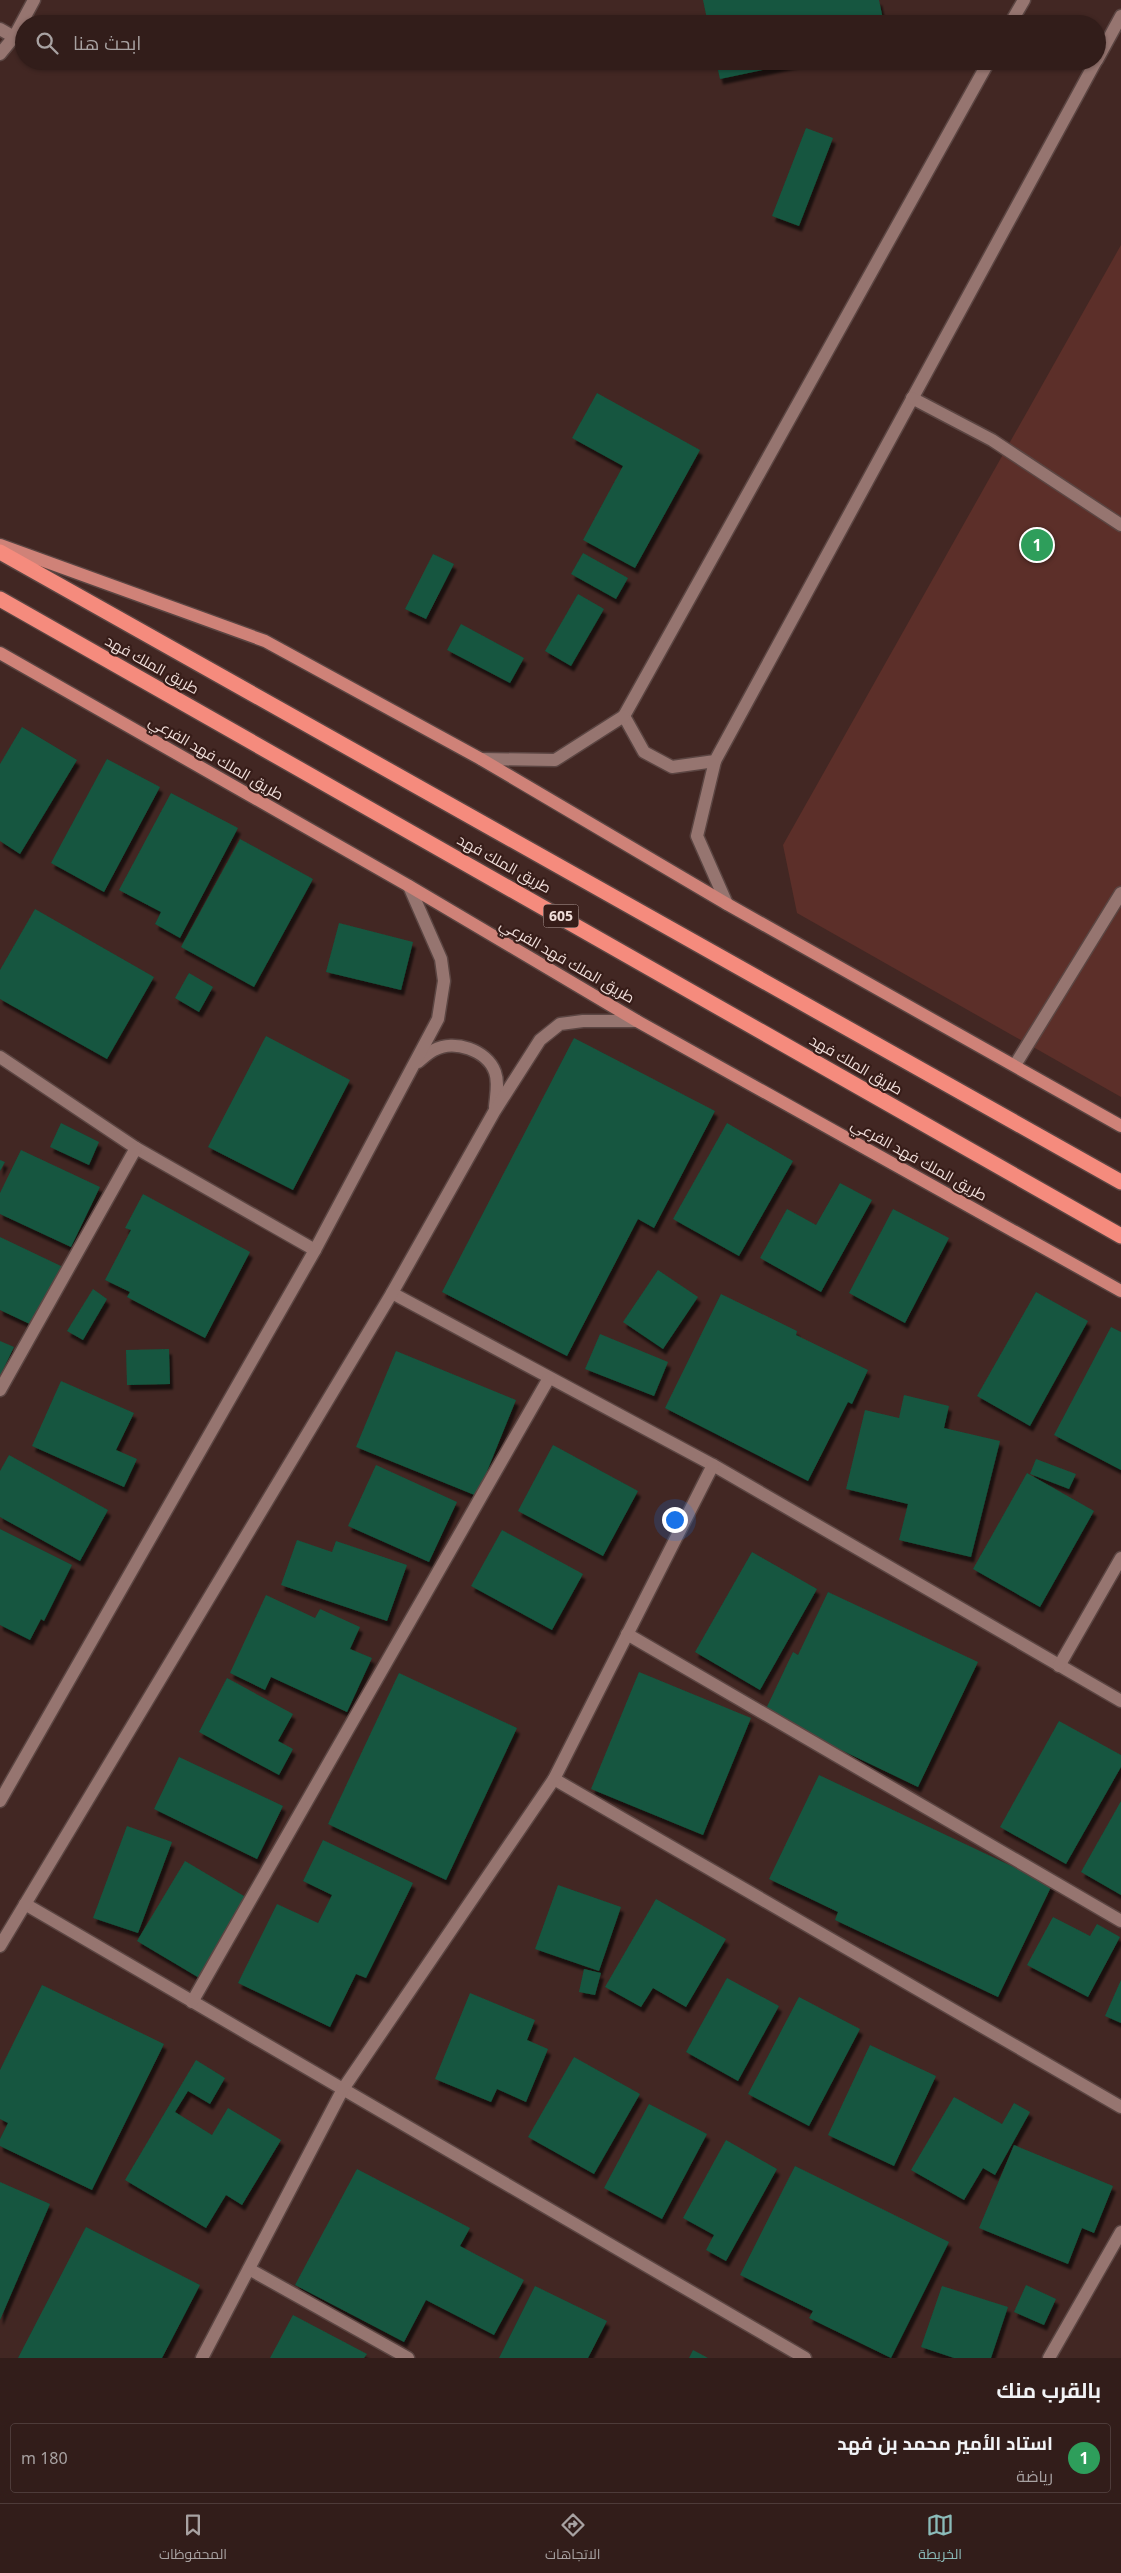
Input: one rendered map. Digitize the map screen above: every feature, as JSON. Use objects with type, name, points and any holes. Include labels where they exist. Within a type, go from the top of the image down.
[{"type":"highway","name":"طريق الملك فهد","points":[[0,552],[1121,1182]]},
{"type":"highway","name":"طريق الملك فهد","points":[[0,599],[1121,1236]]},
{"type":"main road","points":[[0,545],[265,642],[481,759],[727,904],[1121,1126]]},
{"type":"main road","name":"طريق الملك فهد الفرعي","points":[[0,653],[409,886],[637,1021],[1121,1291]]},
{"type":"street","points":[[26,15],[34,0]]},
{"type":"street","points":[[1015,15],[1024,0]]},
{"type":"street","points":[[1106,44],[1121,16]]},
{"type":"street","points":[[0,30],[14,37],[0,54]]},
{"type":"street","points":[[481,759],[555,760],[624,716],[984,70]]},
{"type":"street","points":[[727,904],[697,836],[715,761],[1092,70]]},
{"type":"street","points":[[912,398],[992,440],[1121,525]]},
{"type":"street","points":[[624,716],[644,752],[672,768],[715,761]]},
{"type":"street","points":[[0,1801],[315,1250],[438,1019],[444,981],[441,959],[409,886]]},
{"type":"street","points":[[1015,1065],[1121,893]]},
{"type":"street","points":[[0,1946],[392,1294],[494,1112],[540,1040],[560,1024],[583,1021],[637,1021]]},
{"type":"street","points":[[414,1065],[435,1049],[452,1046],[470,1048],[486,1059],[495,1071],[498,1088],[494,1112]]},
{"type":"street","points":[[0,1057],[136,1148],[315,1250]]},
{"type":"street","points":[[0,1390],[136,1148]]},
{"type":"street","points":[[392,1294],[712,1465],[1121,1701]]},
{"type":"street","points":[[192,2002],[549,1378]]},
{"type":"street","points":[[202,2358],[343,2089],[554,1779],[712,1465]]},
{"type":"street","points":[[1059,1666],[1121,1558]]},
{"type":"street","points":[[627,1634],[1121,1921]]},
{"type":"street","points":[[554,1779],[1121,2107]]},
{"type":"street","points":[[25,1904],[805,2358]]},
{"type":"street","points":[[1049,2358],[1121,2232]]},
{"type":"street","points":[[249,2269],[408,2358]]},
{"type":"shaded area","points":[[1121,245],[1121,1097],[797,913],[783,845]]},
{"type":"building","points":[[703,0],[879,0],[882,15],[706,15]]},
{"type":"building","points":[[718,70],[763,70],[720,79]]},
{"type":"building","points":[[806,128],[833,138],[799,226],[772,216]]},
{"type":"building","points":[[597,393],[700,450],[635,568],[583,540],[623,466],[572,438]]},
{"type":"building","points":[[583,553],[628,578],[616,599],[571,574]]},
{"type":"building","points":[[433,554],[454,564],[426,619],[405,609]]},
{"type":"building","points":[[578,594],[604,609],[571,666],[545,651]]},
{"type":"building","points":[[461,624],[524,658],[510,683],[447,650]]},
{"type":"building","points":[[22,727],[77,760],[20,854],[0,841],[0,764]]},
{"type":"building","points":[[107,759],[160,787],[104,892],[51,863]]},
{"type":"building","points":[[171,793],[238,828],[180,938],[155,924],[161,912],[119,890]]},
{"type":"building","points":[[240,839],[313,879],[254,987],[181,947]]},
{"type":"building","points":[[35,909],[154,977],[107,1059],[0,999],[0,970]]},
{"type":"building","points":[[339,923],[413,942],[401,990],[326,972]]},
{"type":"building","points":[[189,973],[213,987],[199,1012],[175,998]]},
{"type":"building","points":[[266,1036],[350,1080],[293,1190],[208,1147]]},
{"type":"building","points":[[574,1038],[715,1111],[654,1228],[638,1219],[567,1356],[442,1292]]},
{"type":"building","points":[[61,1123],[99,1142],[89,1165],[50,1147]]},
{"type":"building","points":[[727,1123],[793,1161],[739,1256],[673,1219]]},
{"type":"building","points":[[21,1150],[100,1187],[71,1247],[0,1214],[0,1193]]},
{"type":"building","points":[[0,1160],[5,1162],[0,1171]]},
{"type":"building","points":[[840,1183],[872,1200],[821,1292],[760,1258],[787,1209],[816,1225]]},
{"type":"building","points":[[143,1194],[250,1252],[205,1338],[127,1297],[130,1292],[105,1280],[131,1230],[125,1228]]},
{"type":"building","points":[[893,1209],[949,1238],[905,1323],[849,1293]]},
{"type":"building","points":[[0,1237],[63,1267],[34,1326],[0,1310]]},
{"type":"building","points":[[658,1270],[698,1297],[663,1349],[623,1322]]},
{"type":"building","points":[[93,1289],[107,1299],[83,1340],[67,1331]]},
{"type":"building","points":[[1036,1292],[1088,1321],[1030,1426],[977,1396]]},
{"type":"building","points":[[721,1294],[797,1331],[796,1335],[868,1370],[852,1404],[848,1402],[808,1481],[665,1408]]},
{"type":"building","points":[[1111,1327],[1121,1332],[1121,1470],[1054,1435]]},
{"type":"building","points":[[600,1334],[668,1362],[654,1396],[585,1369]]},
{"type":"building","points":[[0,1341],[14,1347],[0,1376]]},
{"type":"building","points":[[169,1349],[170,1384],[127,1385],[126,1350]]},
{"type":"building","points":[[396,1351],[516,1400],[477,1496],[356,1447]]},
{"type":"building","points":[[61,1381],[134,1413],[116,1450],[137,1459],[124,1487],[32,1446]]},
{"type":"building","points":[[904,1395],[949,1406],[944,1428],[1000,1441],[971,1557],[899,1540],[908,1504],[846,1489],[865,1410],[899,1418]]},
{"type":"building","points":[[553,1445],[638,1491],[603,1556],[518,1511]]},
{"type":"building","points":[[9,1455],[108,1510],[80,1561],[0,1517],[0,1471]]},
{"type":"building","points":[[1036,1459],[1076,1474],[1069,1489],[1030,1474]]},
{"type":"building","points":[[376,1465],[457,1502],[429,1562],[348,1526]]},
{"type":"building","points":[[1027,1473],[1094,1511],[1040,1607],[973,1569]]},
{"type":"building","points":[[0,1529],[72,1565],[44,1621],[41,1619],[30,1640],[0,1625]]},
{"type":"building","points":[[502,1530],[583,1574],[552,1630],[471,1586]]},
{"type":"building","points":[[297,1540],[332,1552],[336,1541],[407,1565],[387,1621],[281,1585]]},
{"type":"building","points":[[752,1552],[817,1589],[760,1690],[695,1652]]},
{"type":"building","points":[[828,1592],[978,1662],[918,1787],[764,1713],[793,1652],[798,1655]]},
{"type":"building","points":[[266,1595],[315,1618],[320,1609],[360,1627],[350,1649],[372,1658],[347,1712],[271,1677],[265,1690],[230,1673]]},
{"type":"building","points":[[639,1672],[751,1718],[703,1835],[591,1789]]},
{"type":"building","points":[[399,1673],[517,1728],[446,1880],[328,1824]]},
{"type":"building","points":[[227,1678],[293,1714],[278,1741],[293,1749],[279,1775],[199,1732]]},
{"type":"building","points":[[1059,1721],[1121,1755],[1121,1767],[1066,1864],[1000,1827]]},
{"type":"building","points":[[179,1757],[283,1806],[257,1859],[154,1809]]},
{"type":"building","points":[[819,1775],[1052,1885],[998,1997],[835,1920],[838,1912],[769,1879]]},
{"type":"building","points":[[1121,1801],[1121,1895],[1081,1872]]},
{"type":"building","points":[[127,1826],[172,1842],[138,1933],[93,1918]]},
{"type":"building","points":[[323,1840],[413,1883],[366,1978],[356,1974],[330,2027],[238,1983],[277,1904],[318,1923],[332,1895],[303,1881]]},
{"type":"building","points":[[185,1861],[249,1899],[201,1979],[137,1941]]},
{"type":"building","points":[[558,1885],[621,1907],[599,1971],[535,1949]]},
{"type":"building","points":[[656,1899],[726,1939],[686,2007],[653,1988],[641,2007],[605,1987]]},
{"type":"building","points":[[1053,1917],[1090,1936],[1097,1924],[1120,1937],[1088,1997],[1027,1965]]},
{"type":"building","points":[[584,1969],[601,1973],[595,1995],[579,1992]]},
{"type":"building","points":[[727,1978],[779,2006],[738,2081],[686,2052]]},
{"type":"building","points":[[1121,1980],[1121,2023],[1105,2016]]},
{"type":"building","points":[[42,1985],[164,2044],[92,2190],[0,2146],[0,2139],[8,2123],[0,2119],[0,2070]]},
{"type":"building","points":[[470,1993],[535,2020],[527,2040],[548,2049],[526,2102],[497,2089],[491,2102],[435,2079]]},
{"type":"building","points":[[799,1997],[860,2029],[809,2126],[748,2094]]},
{"type":"building","points":[[870,2045],[936,2076],[894,2166],[828,2135]]},
{"type":"building","points":[[574,2057],[640,2094],[594,2174],[528,2137]]},
{"type":"building","points":[[196,2060],[225,2078],[210,2104],[188,2091],[175,2112],[212,2135],[228,2108],[281,2140],[242,2205],[226,2195],[206,2228],[125,2180]]},
{"type":"building","points":[[954,2097],[1002,2124],[1014,2103],[1030,2112],[995,2175],[983,2168],[964,2200],[911,2170]]},
{"type":"building","points":[[649,2104],[707,2134],[662,2219],[604,2188]]},
{"type":"building","points":[[726,2140],[777,2169],[726,2261],[706,2250],[714,2235],[683,2218]]},
{"type":"building","points":[[1014,2145],[1113,2186],[1094,2233],[1082,2228],[1068,2264],[979,2228]]},
{"type":"building","points":[[795,2166],[949,2242],[891,2358],[809,2318],[813,2311],[740,2275]]},
{"type":"building","points":[[357,2169],[470,2228],[460,2246],[524,2280],[494,2335],[426,2300],[404,2342],[295,2285]]},
{"type":"building","points":[[0,2182],[50,2204],[0,2320]]},
{"type":"building","points":[[86,2227],[200,2285],[162,2358],[18,2358]]},
{"type":"building","points":[[1026,2285],[1056,2299],[1044,2325],[1014,2312]]},
{"type":"building","points":[[535,2286],[607,2321],[588,2358],[499,2358]]},
{"type":"building","points":[[942,2286],[1008,2307],[991,2358],[954,2358],[921,2347]]},
{"type":"building","points":[[293,2315],[367,2354],[364,2358],[270,2358]]},
{"type":"building","points":[[693,2350],[708,2358],[689,2358]]},
{"type":"place","name":"استاد الأمير محمد بن فهد","points":[[1037,545]]}]
